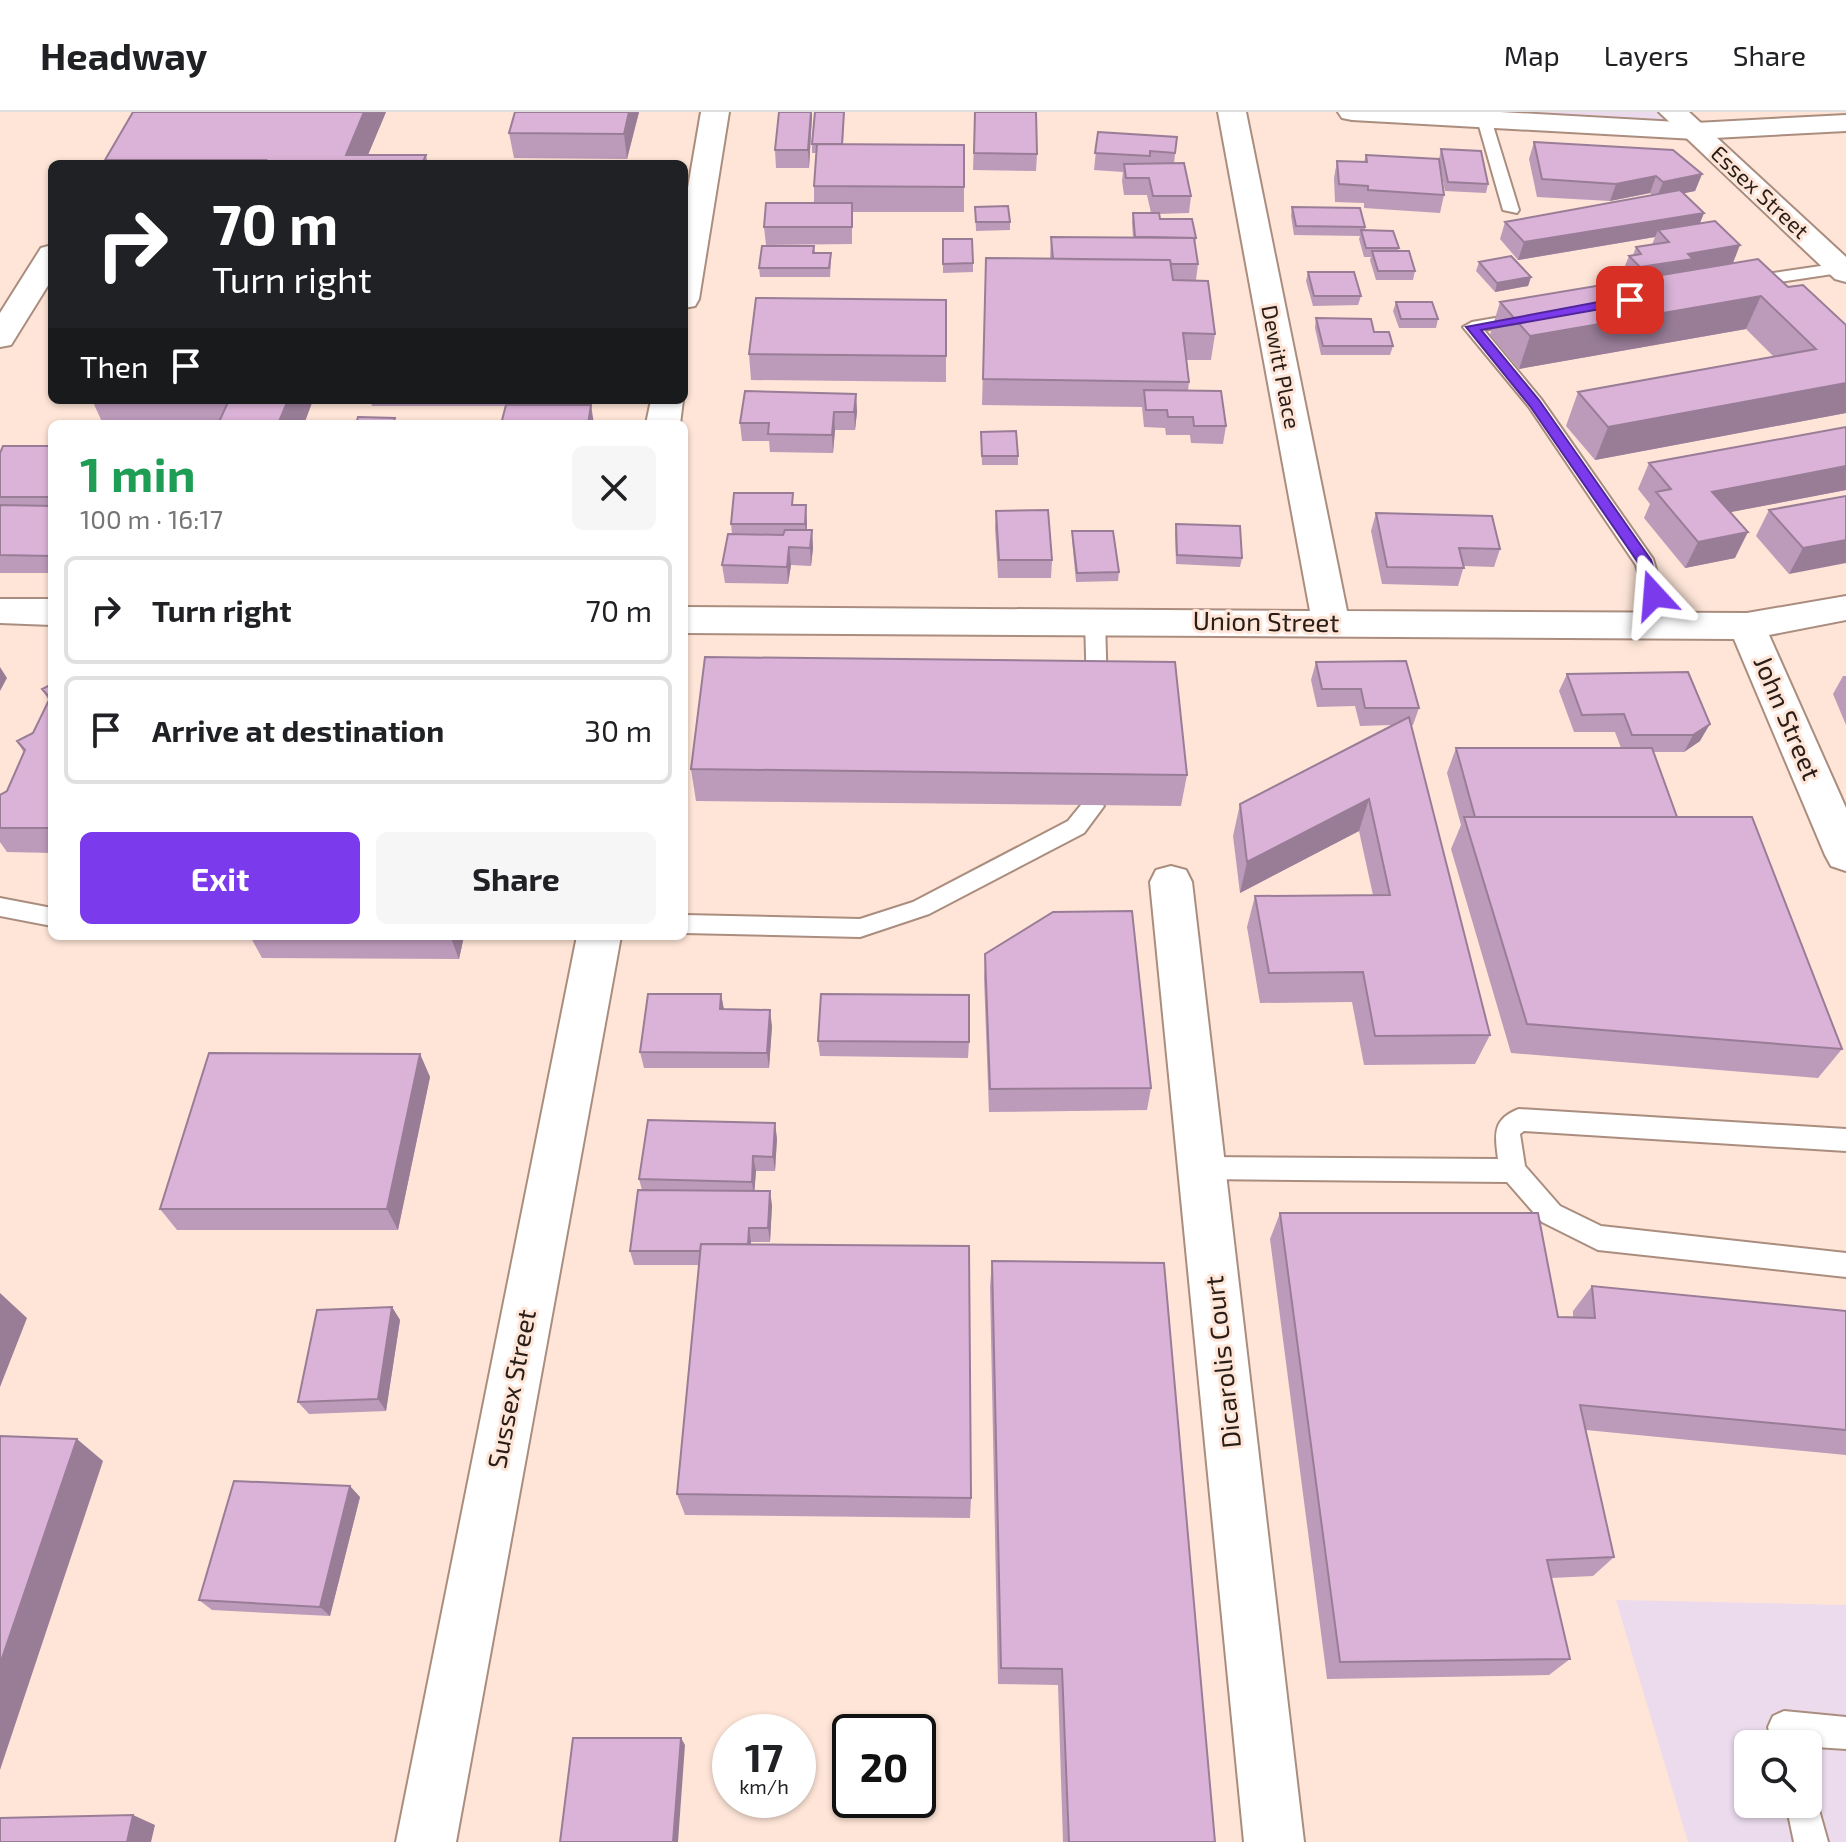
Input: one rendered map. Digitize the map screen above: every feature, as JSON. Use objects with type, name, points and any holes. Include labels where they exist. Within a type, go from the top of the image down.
[{"type":"street","points":[[688,275],[715,112]]},
{"type":"street","name":"Dewitt Place","points":[[1232,112],[1331,622]]},
{"type":"street","points":[[1352,112],[1484,119],[1846,123]]},
{"type":"street","name":"Essex Street","points":[[1684,122],[1844,270]]},
{"type":"street","points":[[0,338],[48,260]]},
{"type":"street","name":"Union Street","points":[[688,620],[1747,626],[1846,608]]},
{"type":"street","points":[[0,611],[48,612]]},
{"type":"street","name":"John Street","points":[[1747,626],[1846,855]]},
{"type":"street","name":"Dicarolis Court","points":[[1171,882],[1274,1842]]},
{"type":"street","name":"Sussex Street","points":[[426,1842],[598,940]]},
{"type":"lane","points":[[1484,119],[1511,210]]},
{"type":"lane","points":[[1724,285],[1844,270]]},
{"type":"lane","points":[[1535,316],[1472,327],[1535,403],[1646,564],[1662,625]]},
{"type":"lane","points":[[1095,620],[1097,694]]},
{"type":"lane","points":[[688,924],[860,928],[921,908],[1076,827],[1093,806]]},
{"type":"lane","points":[[0,907],[48,916]]},
{"type":"lane","points":[[1846,1140],[1519,1120],[1507,1130],[1513,1171],[1551,1214],[1598,1238],[1846,1265]]},
{"type":"lane","points":[[1202,1168],[1513,1171]]},
{"type":"lane","points":[[1785,1730],[1784,1727],[1815,1730]]},
{"type":"lane","points":[[1822,1731],[1846,1733]]},
{"type":"lane","points":[[1805,1818],[1811,1842]]},
{"type":"shaded area","points":[[1352,112],[1673,112],[1695,131]]},
{"type":"shaded area","points":[[1616,1600],[1846,1605],[1846,1842],[1688,1842]]},
{"type":"building","points":[[133,112],[364,112],[346,155],[426,155],[424,160],[105,160]]},
{"type":"building","points":[[515,112],[629,112],[624,134],[509,133]]},
{"type":"building","points":[[779,112],[811,112],[808,150],[775,150]]},
{"type":"building","points":[[815,112],[844,112],[842,144],[812,144]]},
{"type":"building","points":[[975,112],[1036,112],[1037,154],[974,153]]},
{"type":"building","points":[[1098,132],[1177,137],[1175,153],[1150,151],[1150,156],[1095,153]]},
{"type":"building","points":[[1534,142],[1673,150],[1702,174],[1663,182],[1656,176],[1616,184],[1542,179]]},
{"type":"building","points":[[817,144],[964,145],[964,187],[814,186]]},
{"type":"building","points":[[1441,149],[1481,151],[1488,184],[1448,182]]},
{"type":"building","points":[[1366,155],[1439,159],[1444,195],[1368,190],[1368,186],[1339,184],[1337,161],[1367,162]]},
{"type":"building","points":[[1184,163],[1191,196],[1153,196],[1149,178],[1126,178],[1124,164]]},
{"type":"building","points":[[1680,190],[1704,213],[1524,242],[1505,222]]},
{"type":"building","points":[[766,203],[852,203],[852,227],[764,227]]},
{"type":"building","points":[[1008,206],[1010,222],[976,222],[975,207]]},
{"type":"building","points":[[1292,207],[1360,208],[1365,227],[1296,226]]},
{"type":"building","points":[[1133,213],[1159,213],[1160,219],[1192,219],[1196,238],[1135,237]]},
{"type":"building","points":[[1715,221],[1740,245],[1688,254],[1693,259],[1640,267],[1629,256],[1641,254],[1636,247],[1669,242],[1658,230]]},
{"type":"building","points":[[1361,230],[1393,231],[1399,248],[1366,248]]},
{"type":"building","points":[[1051,237],[1194,238],[1198,264],[1171,264],[1170,260],[1053,259]]},
{"type":"building","points":[[943,239],[972,239],[973,263],[943,264]]},
{"type":"building","points":[[762,246],[814,246],[813,253],[831,253],[829,268],[759,268]]},
{"type":"building","points":[[1372,251],[1409,251],[1415,271],[1378,271]]},
{"type":"building","points":[[1511,256],[1531,277],[1497,283],[1479,262]]},
{"type":"building","points":[[986,258],[1170,260],[1173,280],[1208,281],[1215,334],[1183,333],[1189,382],[983,379]]},
{"type":"building","points":[[1758,259],[1788,287],[1803,285],[1846,325],[1846,383],[1608,427],[1578,392],[1816,349],[1761,296],[1530,336],[1500,302]]},
{"type":"building","points":[[1308,272],[1354,272],[1361,296],[1314,296]]},
{"type":"building","points":[[756,298],[946,300],[946,356],[749,354]]},
{"type":"building","points":[[1396,302],[1432,302],[1438,319],[1401,319]]},
{"type":"building","points":[[1316,318],[1371,319],[1374,332],[1389,332],[1393,346],[1323,346]]},
{"type":"building","points":[[1144,390],[1221,391],[1226,426],[1194,426],[1193,417],[1168,417],[1167,410],[1146,410]]},
{"type":"building","points":[[745,391],[856,394],[854,412],[834,412],[832,435],[768,434],[769,423],[740,423]]},
{"type":"building","points":[[227,404],[286,404],[280,420],[220,420]]},
{"type":"building","points":[[506,405],[591,405],[589,420],[502,420]]},
{"type":"building","points":[[358,417],[395,418],[394,420],[357,420]]},
{"type":"building","points":[[1846,427],[1846,466],[1712,492],[1748,532],[1698,542],[1656,492],[1671,489],[1649,463]]},
{"type":"building","points":[[1016,431],[1018,456],[982,456],[981,432]]},
{"type":"building","points":[[3,446],[48,446],[48,497],[0,497],[0,453]]},
{"type":"building","points":[[734,493],[793,493],[792,505],[806,505],[805,524],[731,524]]},
{"type":"building","points":[[1846,496],[1846,540],[1803,548],[1769,510]]},
{"type":"building","points":[[0,505],[48,506],[48,556],[0,555]]},
{"type":"building","points":[[1048,510],[1052,560],[999,560],[996,511]]},
{"type":"building","points":[[1376,513],[1492,516],[1500,549],[1459,548],[1464,568],[1387,567]]},
{"type":"building","points":[[1176,524],[1240,526],[1242,558],[1177,555]]},
{"type":"building","points":[[785,530],[812,530],[810,548],[789,547],[787,567],[722,565],[728,534],[783,535]]},
{"type":"building","points":[[1072,531],[1113,531],[1119,572],[1077,573]]},
{"type":"building","points":[[705,657],[1175,662],[1187,775],[691,769]]},
{"type":"building","points":[[1406,661],[1419,708],[1365,708],[1361,689],[1322,689],[1316,662]]},
{"type":"building","points":[[1688,672],[1710,724],[1693,735],[1632,735],[1624,714],[1582,715],[1567,674]]},
{"type":"building","points":[[48,702],[48,828],[0,828],[0,795],[7,791],[25,750],[17,741],[33,733]]},
{"type":"building","points":[[1409,717],[1490,1035],[1375,1036],[1363,972],[1269,973],[1255,896],[1390,895],[1369,799],[1247,862],[1240,804]]},
{"type":"building","points":[[1456,748],[1652,748],[1677,817],[1475,817]]},
{"type":"building","points":[[1464,817],[1752,817],[1842,1049],[1527,1024]]},
{"type":"building","points":[[1132,911],[1151,1088],[990,1089],[985,954],[1053,912]]},
{"type":"building","points":[[648,994],[721,994],[720,1009],[770,1010],[767,1053],[640,1052]]},
{"type":"building","points":[[821,994],[969,995],[969,1042],[818,1041]]},
{"type":"building","points":[[209,1053],[420,1054],[387,1209],[160,1209]]},
{"type":"building","points":[[648,1120],[775,1123],[773,1157],[753,1156],[752,1182],[639,1179]]},
{"type":"building","points":[[638,1190],[770,1191],[768,1228],[749,1228],[748,1244],[701,1244],[700,1251],[630,1251]]},
{"type":"building","points":[[1280,1213],[1538,1213],[1558,1317],[1595,1318],[1592,1286],[1846,1311],[1846,1430],[1580,1405],[1614,1557],[1547,1560],[1570,1659],[1340,1662]]},
{"type":"building","points":[[701,1244],[969,1246],[971,1498],[677,1494]]},
{"type":"building","points":[[992,1261],[1164,1263],[1215,1842],[1069,1842],[1062,1669],[1001,1668]]},
{"type":"building","points":[[392,1307],[378,1399],[298,1402],[317,1310]]},
{"type":"building","points":[[0,1436],[77,1439],[0,1664]]},
{"type":"building","points":[[234,1481],[350,1486],[320,1607],[199,1600]]},
{"type":"building","points":[[573,1738],[681,1738],[673,1842],[560,1842]]},
{"type":"building","points":[[133,1815],[127,1842],[0,1842],[0,1818]]},
{"type":"route","points":[[1630,300],[1472,327],[1535,403],[1646,564],[1654,595]]}]
